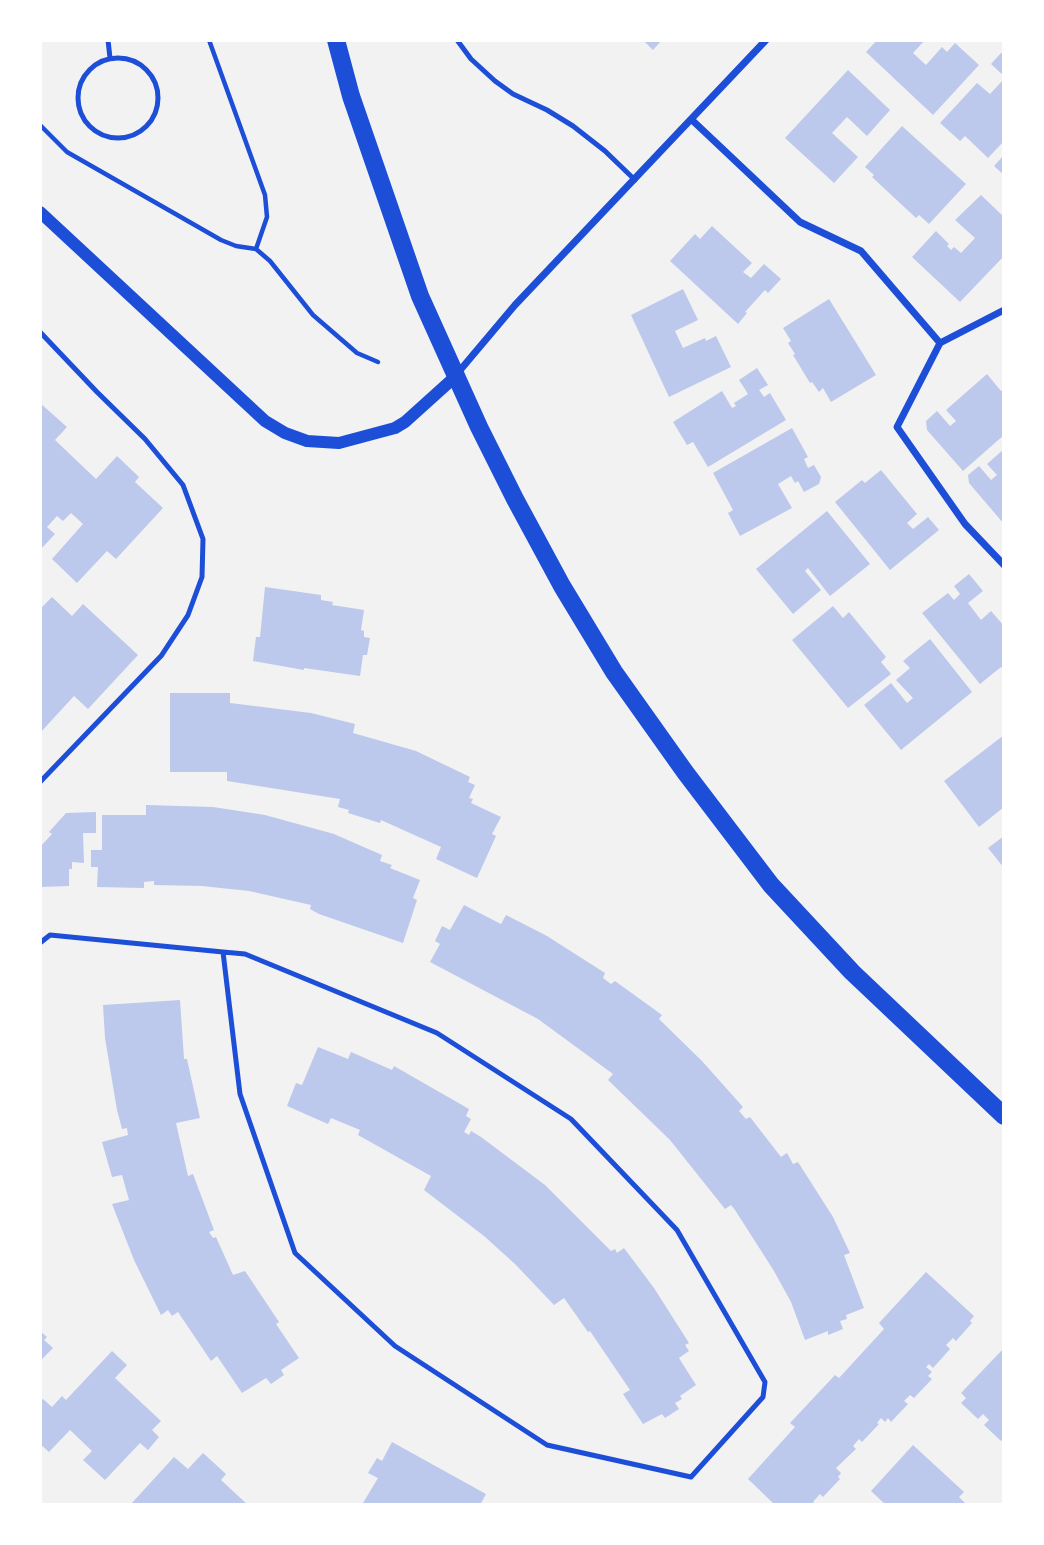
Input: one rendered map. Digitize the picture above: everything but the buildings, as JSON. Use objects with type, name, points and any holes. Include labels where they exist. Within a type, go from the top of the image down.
[{"type":"main road","points":[[336,40],[351,96],[420,296],[514,499],[614,672],[685,772],[771,885],[852,972],[1004,1116]]},
{"type":"street","points":[[40,212],[265,421],[285,433],[307,441],[339,443],[395,428],[456,376],[515,305],[766,40]]},
{"type":"street","points":[[692,120],[800,222],[861,250],[940,343]]},
{"type":"street","points":[[1004,310],[940,343],[897,427],[965,524],[1004,565]]},
{"type":"lane","points":[[108,40],[110,58]]},
{"type":"lane","points":[[457,40],[471,59],[495,81],[513,94],[573,126],[605,151],[635,180]]},
{"type":"lane","points":[[110,58],[135,61],[154,79],[159,104],[148,127],[125,139],[100,135],[81,118],[77,93],[88,70],[110,58]]},
{"type":"lane","points":[[40,332],[145,439],[183,485],[203,539],[202,577],[188,615],[162,656],[40,782]]},
{"type":"lane","points":[[40,943],[50,935],[245,954],[437,1033],[571,1119],[677,1230],[765,1381],[763,1397],[691,1477],[547,1445],[395,1346],[295,1253],[240,1094],[223,952]]},
{"type":"path","points":[[209,40],[265,195],[267,217],[257,248]]},
{"type":"path","points":[[40,125],[66,152],[221,240],[236,246],[257,248],[313,315],[357,353],[378,362]]}]
